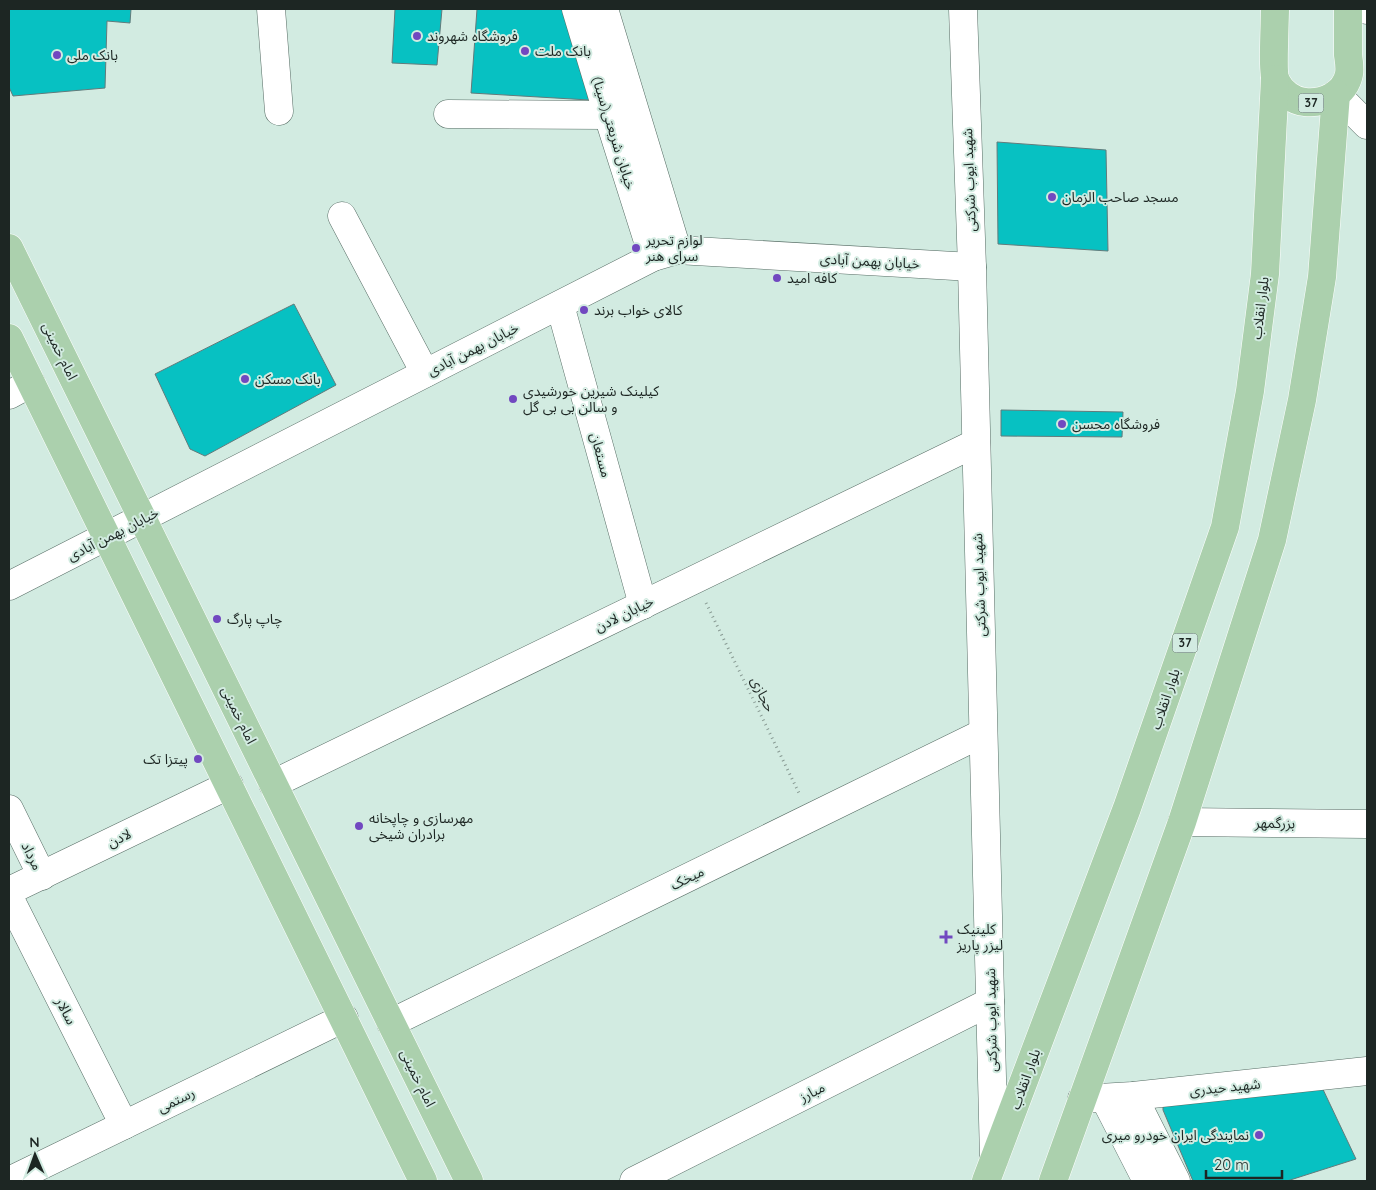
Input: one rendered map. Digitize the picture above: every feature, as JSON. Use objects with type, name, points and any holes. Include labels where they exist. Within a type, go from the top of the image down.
[{"type":"main road","name":"37","points":[[1276,9],[1275,79],[1281,89],[1290,97],[1301,102],[1319,102],[1336,94],[1344,86],[1349,74],[1348,9]]},
{"type":"main road","name":"بلوار انقلاب","points":[[990,1172],[1126,808],[1225,527],[1250,391],[1265,274],[1275,79]]},
{"type":"main road","name":"37","points":[[1053,1181],[1094,1099],[1272,540],[1300,409],[1322,277],[1336,94]]},
{"type":"main road","name":"امام خمینی","points":[[9,248],[469,1181]]},
{"type":"main road","points":[[9,338],[20,389],[107,537],[423,1181]]},
{"type":"street","points":[[271,9],[279,111]]},
{"type":"street","name":"خیابان شریعتی(سینا)","points":[[576,9],[608,115],[665,254]]},
{"type":"street","name":"خیابان شریعتی(سینا)","points":[[604,9],[665,254]]},
{"type":"street","name":"شهید ایوب شرکتی","points":[[963,9],[972,267],[990,1002],[990,1172]]},
{"type":"street","points":[[1336,94],[1367,95]]},
{"type":"street","points":[[1336,94],[1367,124]]},
{"type":"street","points":[[448,114],[608,115]]},
{"type":"street","points":[[342,216],[425,373]]},
{"type":"street","name":"خیابان بهمن آبادی","points":[[9,586],[560,304],[665,254],[972,267]]},
{"type":"street","name":"مستعان","points":[[560,304],[643,605]]},
{"type":"street","name":"خیابان لادن","points":[[273,784],[976,444]]},
{"type":"street","name":"میخک","points":[[391,1023],[983,733]]},
{"type":"street","name":"لادن","points":[[9,891],[229,785]]},
{"type":"street","name":"مرداد","points":[[9,809],[42,876]]},
{"type":"street","name":"بزرگمهر","points":[[1182,822],[1367,824]]},
{"type":"street","name":"سالار","points":[[9,896],[124,1125]]},
{"type":"street","name":"مبارز","points":[[634,1181],[990,1002]]},
{"type":"street","name":"رستمی","points":[[9,1180],[344,1018]]},
{"type":"street","name":"شهید حیدری","points":[[1094,1099],[1367,1071]]},
{"type":"street","points":[[1133,1096],[1176,1181]]},
{"type":"street","points":[[1094,1099],[1147,1181]]},
{"type":"path","name":"حجازی","points":[[695,580],[811,817]]},
{"type":"building","name":"بانک ملی","points":[[9,9],[131,9],[130,23],[107,21],[105,88],[13,96],[9,87]]},
{"type":"building","name":"فروشگاه شهروند","points":[[395,9],[442,9],[437,65],[392,63]]},
{"type":"building","name":"بانک ملت","points":[[477,9],[565,9],[589,100],[471,93]]},
{"type":"building","name":"مسجد صاحب الزمان","points":[[997,142],[1106,150],[1108,251],[998,244]]},
{"type":"building","name":"بانک مسکن","points":[[294,304],[336,385],[205,456],[190,449],[155,374]]},
{"type":"building","name":"فروشگاه محسن","points":[[1001,410],[1123,412],[1122,437],[1001,436]]},
{"type":"building","name":"نمایندگی ایران خودرو میری","points":[[1319,1081],[1356,1159],[1287,1181],[1193,1181],[1163,1110],[1163,1104]]},
{"type":"place","name":"فروشگاه شهروند","points":[[417,36]]},
{"type":"place","name":"بانک ملت","points":[[525,51]]},
{"type":"place","name":"بانک ملی","points":[[57,55]]},
{"type":"place","name":"مسجد صاحب الزمان","points":[[1052,197]]},
{"type":"place","name":"لوازم تحریر سرای هنر","points":[[636,248]]},
{"type":"place","name":"کافه امید","points":[[777,278]]},
{"type":"place","name":"کالای خواب برند","points":[[584,310]]},
{"type":"place","name":"بانک مسکن","points":[[245,379]]},
{"type":"place","name":"کیلینک شیرین خورشیدی و سالن بی بی گل","points":[[513,399]]},
{"type":"place","name":"فروشگاه محسن","points":[[1062,424]]},
{"type":"place","name":"چاپ پارگ","points":[[217,619]]},
{"type":"place","name":"پیتزا تک","points":[[198,759]]},
{"type":"place","name":"مهرسازی و چاپخانه برادران شیخی","points":[[359,826]]},
{"type":"place","name":"کلینیک لیزر پاریز","points":[[946,937]]},
{"type":"place","name":"نمایندگی ایران خودرو میری","points":[[1259,1135]]}]
